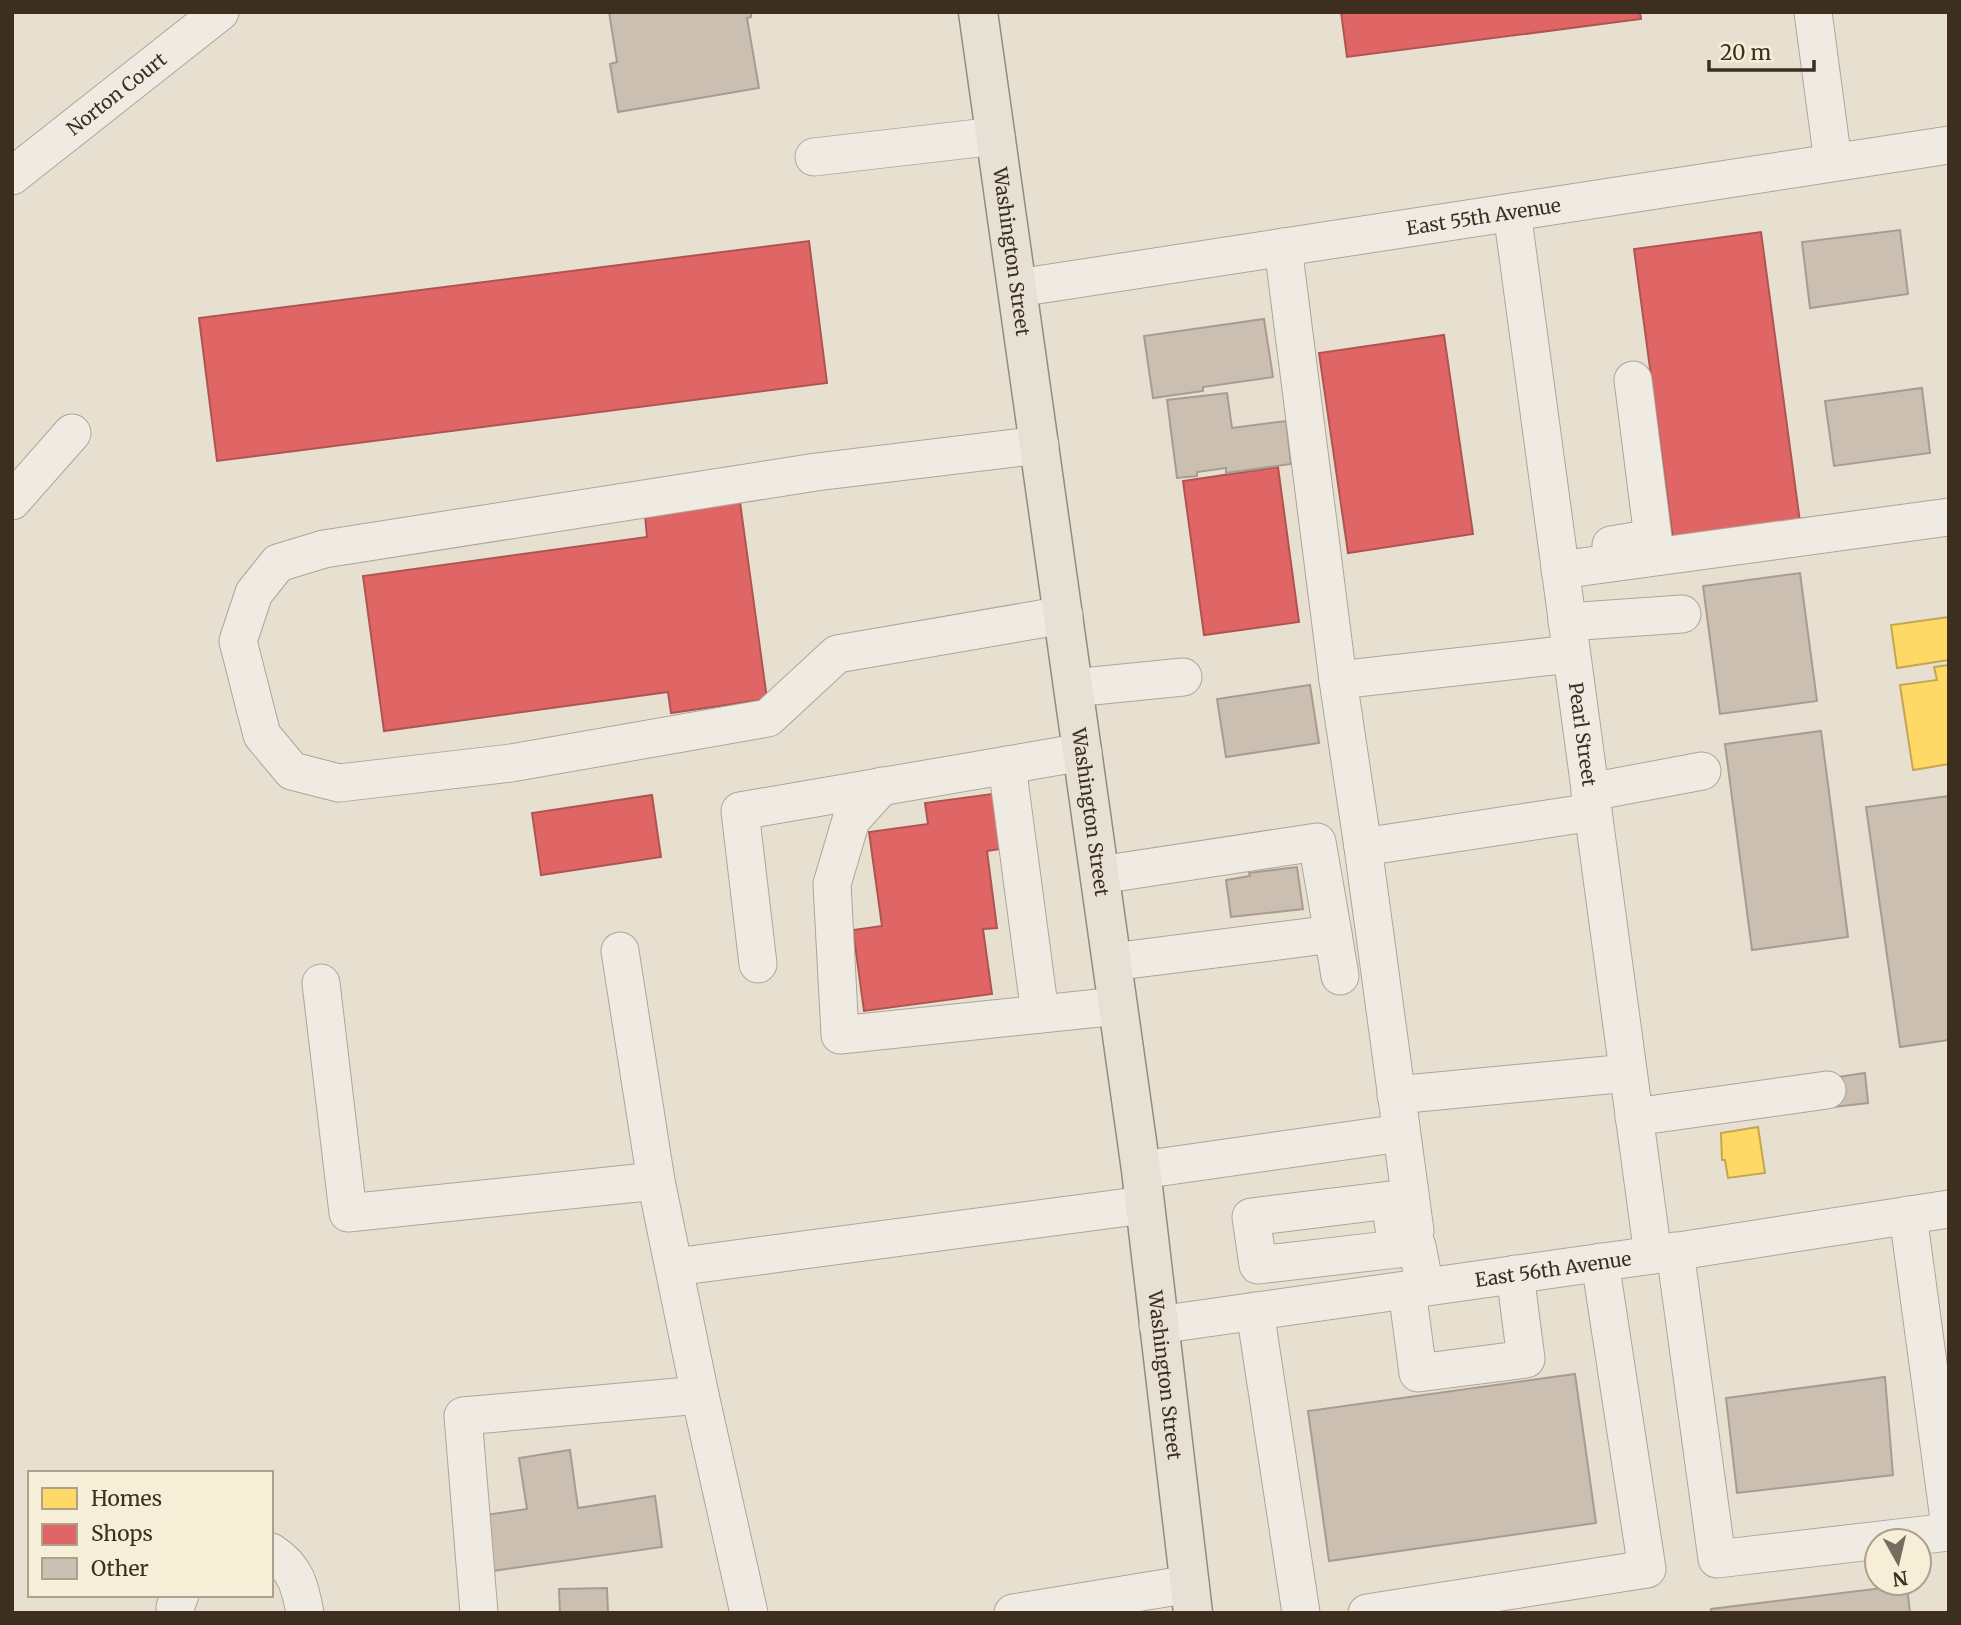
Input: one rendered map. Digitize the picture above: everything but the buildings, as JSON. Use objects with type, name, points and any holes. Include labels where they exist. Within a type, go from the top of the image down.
[{"type":"main road","name":"Washington Street","points":[[978,12],[1118,1006],[1191,1599]]},
{"type":"street","name":"Norton Court","points":[[12,176],[220,12]]},
{"type":"street","points":[[1813,12],[1833,162]]},
{"type":"street","points":[[814,157],[996,136]]},
{"type":"street","name":"East 55th Avenue","points":[[1018,288],[1949,145]]},
{"type":"street","name":"Pearl Street","points":[[1511,212],[1634,1117],[1664,1253],[1717,1559],[1949,1532]]},
{"type":"street","points":[[1283,247],[1338,680],[1402,1133],[1407,1247],[1416,1288],[1418,1373],[1526,1359],[1515,1274]]},
{"type":"street","points":[[1559,562],[1653,538],[1633,380]]},
{"type":"street","points":[[12,501],[72,433]]},
{"type":"street","points":[[1040,445],[816,472],[324,549],[278,563],[254,593],[238,641],[262,735],[292,771],[339,783],[510,763],[768,718],[836,654],[1064,615]]},
{"type":"street","points":[[1559,562],[1949,517]]},
{"type":"street","points":[[1338,680],[1569,638],[1682,614]]},
{"type":"street","points":[[1073,688],[1183,677]]},
{"type":"street","points":[[758,964],[740,811],[1083,752]]},
{"type":"street","points":[[1007,765],[1040,1014]]},
{"type":"street","points":[[1363,847],[1592,802],[1702,771]]},
{"type":"street","points":[[882,786],[851,820],[832,884],[840,1035],[1118,1006]]},
{"type":"street","points":[[1100,874],[1317,842],[1340,976]]},
{"type":"street","points":[[1112,962],[1333,934]]},
{"type":"street","points":[[620,951],[656,1181],[749,1613]]},
{"type":"street","points":[[321,983],[348,1213],[656,1181]]},
{"type":"street","points":[[1396,1095],[1628,1073]]},
{"type":"street","points":[[1634,1117],[1827,1090]]},
{"type":"street","points":[[675,1267],[1142,1187],[1402,1133]]},
{"type":"street","name":"East 56th Avenue","points":[[1157,1325],[1664,1253],[1949,1209]]},
{"type":"street","points":[[1908,1215],[1949,1520]]},
{"type":"street","points":[[1367,1613],[1647,1569],[1600,1262]]},
{"type":"street","points":[[1255,1311],[1301,1613]]},
{"type":"street","points":[[479,1613],[463,1416],[700,1395]]},
{"type":"street","points":[[273,1553],[285,1561],[300,1586],[305,1613]]},
{"type":"street","points":[[1013,1613],[1191,1599]]}]
